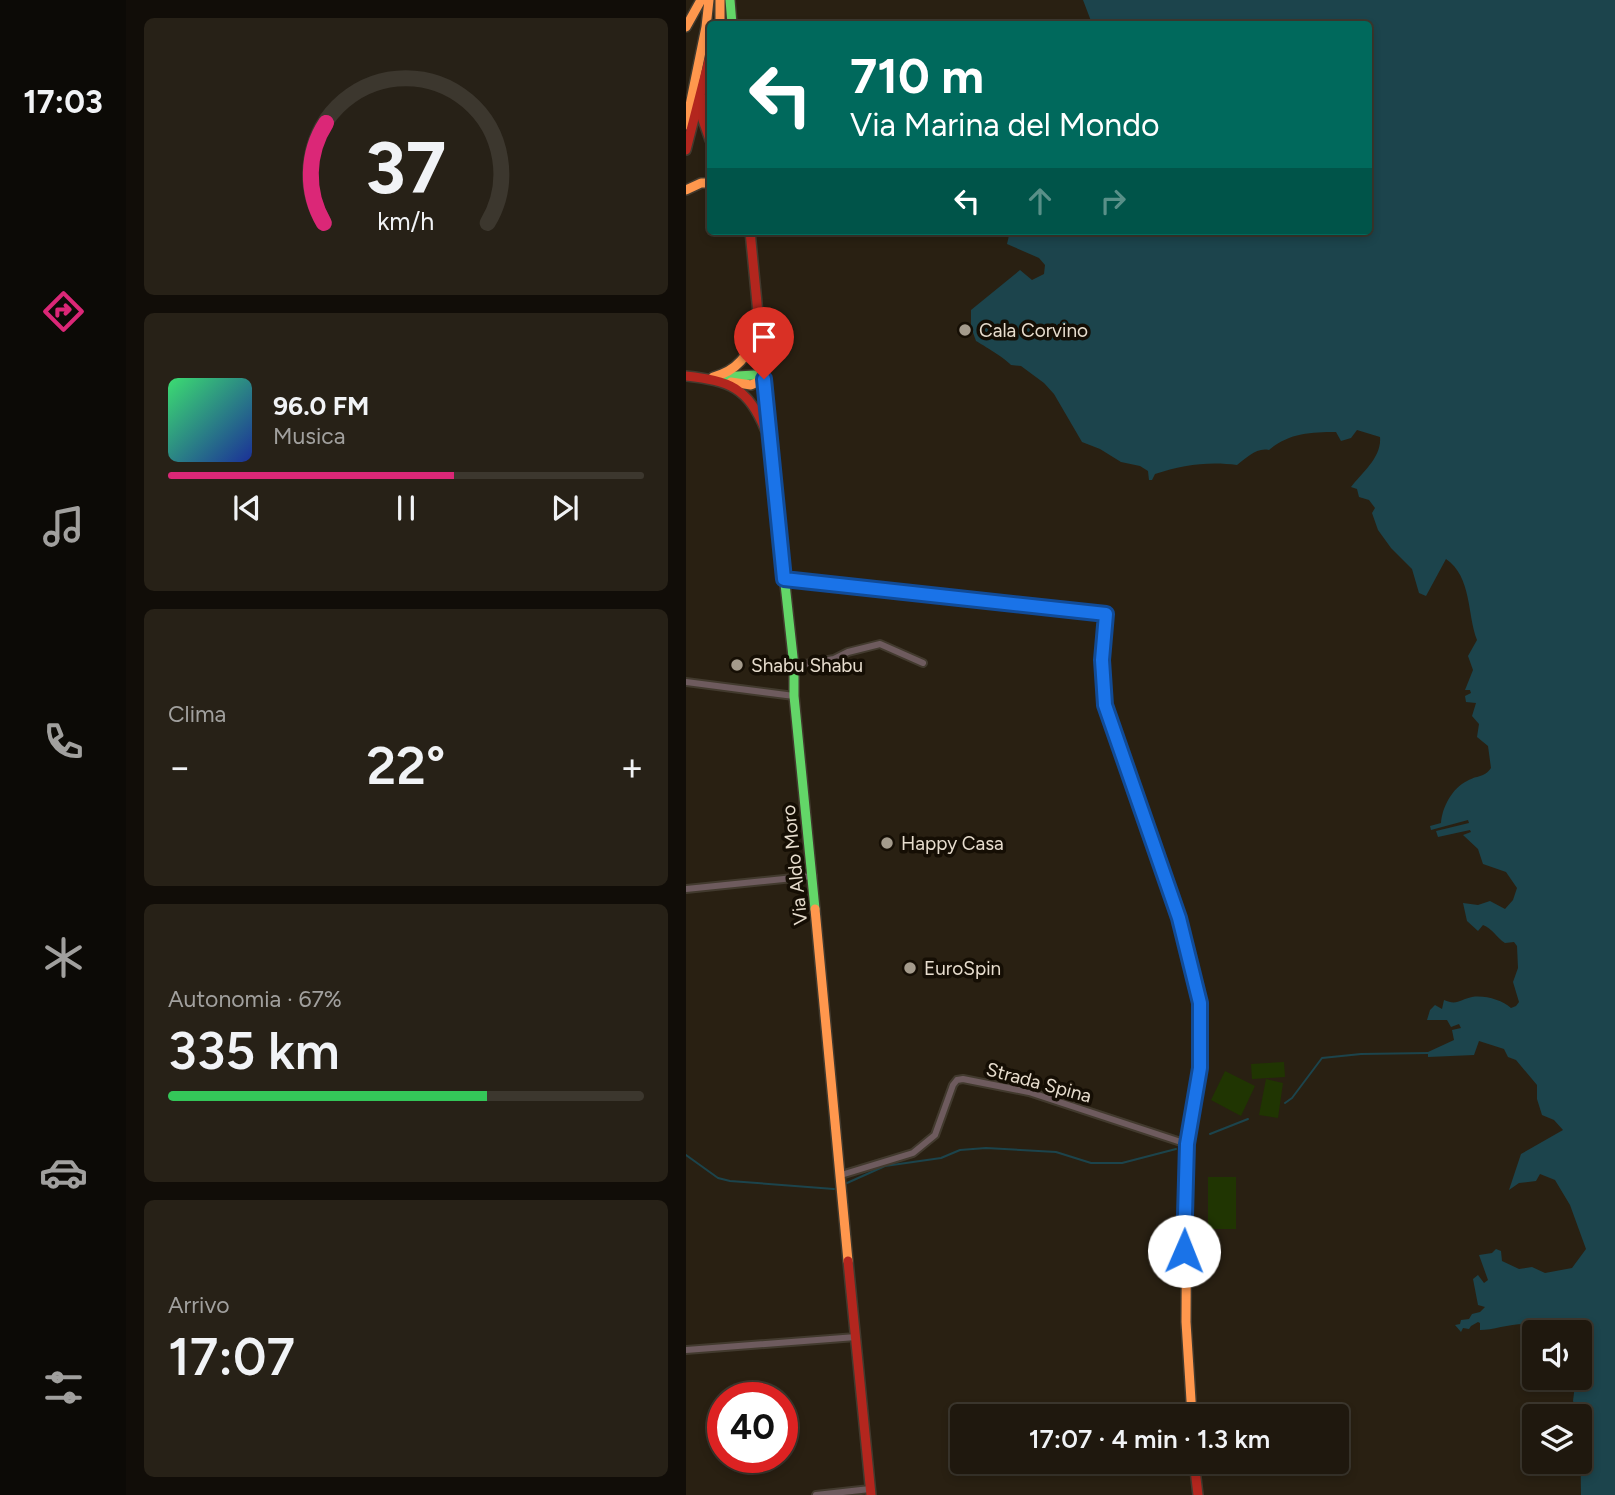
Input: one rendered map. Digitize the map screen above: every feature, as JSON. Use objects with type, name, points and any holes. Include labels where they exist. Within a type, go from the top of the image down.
[{"type":"main road","points":[[686,27],[701,0]]},
{"type":"main road","points":[[686,125],[709,0]]},
{"type":"main road","points":[[717,21],[719,0]]},
{"type":"main road","points":[[730,0],[732,21]]},
{"type":"main road","points":[[686,150],[707,68]]},
{"type":"main road","points":[[707,100],[704,120],[707,130]]},
{"type":"main road","points":[[686,190],[707,183]]},
{"type":"main road","name":"Via Aldo Moro","points":[[750,235],[794,666],[794,696],[870,1492]]},
{"type":"main road","points":[[718,377],[744,360],[758,327]]},
{"type":"main road","points":[[699,378],[754,375],[764,379]]},
{"type":"main road","points":[[686,376],[751,385],[764,379]]},
{"type":"main road","points":[[729,382],[756,407],[770,444]]},
{"type":"main road","points":[[784,579],[1106,614],[1102,660],[1105,705],[1179,918],[1200,1003],[1201,1057],[1187,1144],[1184,1251],[1191,1404]]},
{"type":"main road","points":[[1196,1474],[1198,1495]]},
{"type":"street","points":[[794,666],[834,659],[880,643],[923,663]]},
{"type":"street","points":[[686,682],[794,696]]},
{"type":"street","points":[[686,889],[813,876]]},
{"type":"street","name":"Strada Spina","points":[[841,1175],[913,1153],[935,1135],[953,1085],[957,1080],[963,1079],[1029,1092],[1187,1144]]},
{"type":"street","points":[[686,1350],[856,1337]]},
{"type":"street","points":[[816,1495],[870,1492]]},
{"type":"green space","points":[[1284,1062],[1285,1077],[1252,1079],[1251,1064]]},
{"type":"green space","points":[[1225,1071],[1255,1086],[1241,1116],[1211,1100]]},
{"type":"green space","points":[[1266,1079],[1283,1083],[1278,1118],[1259,1115]]},
{"type":"green space","points":[[1208,1177],[1236,1177],[1236,1229],[1208,1229]]},
{"type":"water","points":[[1083,0],[1615,0],[1615,1495],[1581,1495],[1581,1474],[1592,1474],[1592,1404],[1574,1404],[1573,1401],[1574,1390],[1592,1390],[1592,1320],[1522,1320],[1522,1324],[1480,1330],[1478,1322],[1469,1329],[1463,1328],[1461,1332],[1455,1325],[1485,1307],[1478,1305],[1473,1279],[1478,1275],[1484,1283],[1488,1280],[1479,1255],[1492,1253],[1496,1249],[1501,1251],[1502,1261],[1519,1269],[1532,1267],[1545,1273],[1572,1268],[1586,1249],[1570,1205],[1555,1180],[1540,1174],[1536,1181],[1519,1183],[1509,1190],[1521,1154],[1563,1130],[1554,1120],[1542,1115],[1537,1099],[1537,1085],[1516,1060],[1508,1057],[1504,1049],[1479,1041],[1474,1055],[1428,1057],[1428,1052],[1454,1040],[1452,1030],[1461,1028],[1459,1024],[1451,1027],[1447,1020],[1427,1020],[1435,1005],[1442,1009],[1444,1000],[1456,1002],[1477,997],[1498,1000],[1511,1008],[1519,1002],[1513,982],[1518,968],[1517,946],[1514,942],[1505,943],[1483,925],[1478,931],[1467,921],[1463,903],[1478,905],[1490,901],[1505,909],[1513,900],[1517,888],[1506,872],[1483,864],[1478,849],[1463,835],[1471,832],[1470,830],[1438,837],[1436,831],[1469,823],[1468,820],[1431,830],[1430,826],[1441,823],[1443,811],[1457,788],[1491,768],[1488,746],[1477,737],[1479,724],[1472,716],[1476,703],[1466,702],[1465,696],[1471,693],[1470,690],[1465,690],[1473,670],[1468,656],[1477,640],[1468,596],[1460,576],[1446,559],[1426,596],[1419,593],[1412,569],[1378,530],[1372,513],[1375,508],[1369,500],[1359,497],[1357,489],[1351,487],[1375,458],[1380,437],[1357,430],[1351,438],[1341,441],[1336,432],[1301,435],[1284,440],[1269,450],[1256,452],[1237,465],[1216,463],[1185,466],[1155,474],[1152,480],[1149,480],[1148,471],[1140,466],[1121,462],[1082,442],[1054,394],[1044,383],[1021,366],[1011,365],[976,341],[971,327],[971,310],[1020,270],[1032,280],[1044,274],[1045,265],[1039,258],[1007,244],[1009,235],[1372,235],[1372,21],[1091,21]]},
{"type":"waterway","points":[[1285,1103],[1292,1098],[1322,1058],[1361,1054],[1428,1053]]},
{"type":"waterway","points":[[1210,1134],[1248,1119]]},
{"type":"waterway","points":[[847,1183],[885,1166],[941,1158],[960,1150],[986,1148],[1056,1152],[1091,1163],[1122,1163],[1176,1149]]},
{"type":"waterway","points":[[686,1155],[718,1178],[730,1181],[834,1189]]},
{"type":"traffic: fast","points":[[730,0],[732,21]]},
{"type":"traffic: fast","points":[[721,377],[754,375],[764,379]]},
{"type":"traffic: fast","points":[[778,520],[794,666],[794,696],[815,909]]},
{"type":"traffic: fast","points":[[784,579],[1106,614],[1102,660],[1105,705],[1174,904]]},
{"type":"traffic: slow","points":[[686,27],[701,0]]},
{"type":"traffic: slow","points":[[686,125],[709,0]]},
{"type":"traffic: slow","points":[[720,0],[720,21]]},
{"type":"traffic: slow","points":[[686,190],[707,183]]},
{"type":"traffic: slow","points":[[713,377],[729,371],[741,361],[756,332]]},
{"type":"traffic: slow","points":[[731,382],[751,385],[764,379]]},
{"type":"traffic: slow","points":[[1174,904],[1200,1003],[1202,1046],[1187,1144],[1186,1322],[1191,1404]]},
{"type":"traffic: slow","points":[[815,909],[848,1261]]},
{"type":"traffic: jam","points":[[686,150],[707,68]]},
{"type":"traffic: jam","points":[[706,99],[703,120],[707,131]]},
{"type":"traffic: jam","points":[[750,235],[778,520]]},
{"type":"traffic: jam","points":[[686,376],[714,380],[744,395],[765,429]]},
{"type":"traffic: jam","points":[[848,1261],[871,1495]]},
{"type":"traffic: jam","points":[[1196,1474],[1198,1495]]},
{"type":"place","name":"Cala Corvino","points":[[965,330]]},
{"type":"place","name":"Shabu Shabu","points":[[737,665]]},
{"type":"place","name":"Happy Casa","points":[[887,843]]},
{"type":"place","name":"EuroSpin","points":[[910,968]]},
{"type":"route","points":[[764,379],[784,579],[1106,614],[1102,660],[1105,705],[1179,918],[1200,1003],[1202,1046],[1187,1144],[1184,1251]]}]
